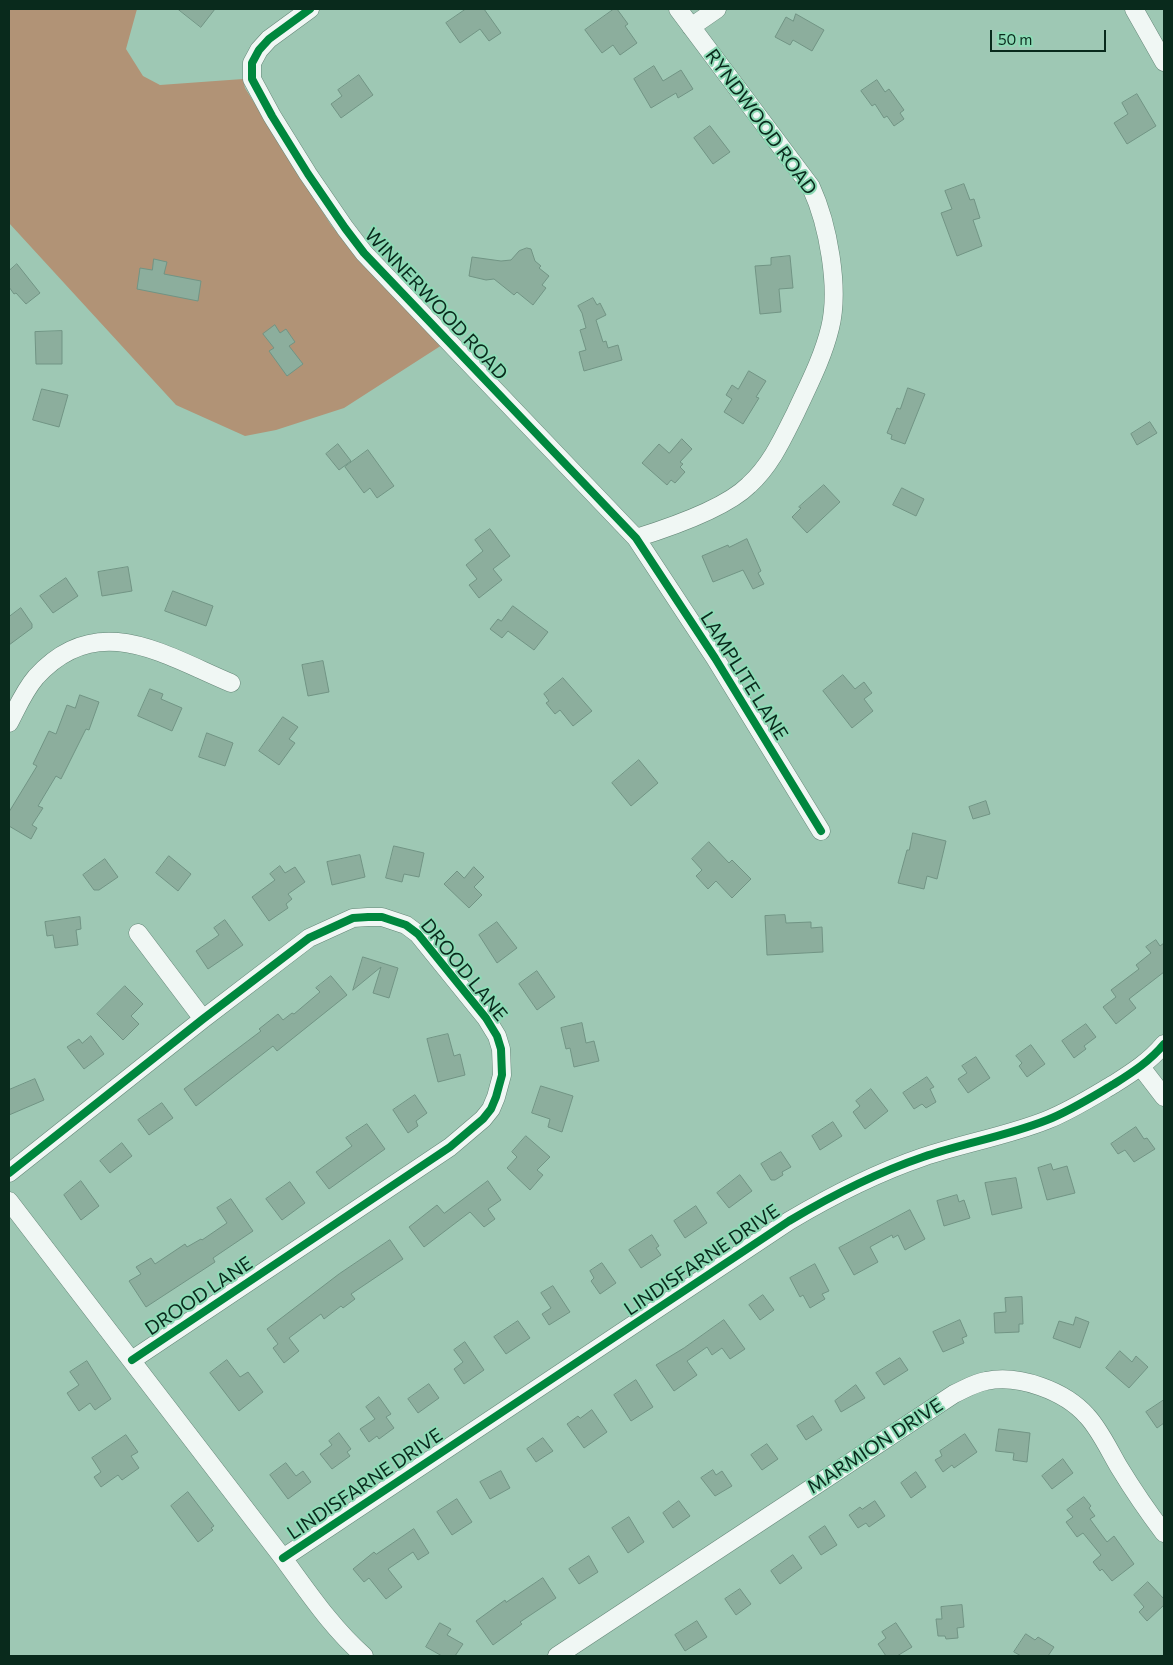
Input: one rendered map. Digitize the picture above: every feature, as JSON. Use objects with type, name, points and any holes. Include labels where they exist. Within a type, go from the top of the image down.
[{"type":"street","name":"WINNERWOOD ROAD","points":[[310,9],[269,39],[259,50],[252,63],[252,78],[272,116],[322,195],[364,253],[636,538]]},
{"type":"street","name":"RYNDWOOD ROAD","points":[[636,538],[691,518],[733,497],[748,486],[763,471],[776,451],[816,368],[830,326],[834,304],[833,280],[825,225],[811,187],[798,167],[678,9]]},
{"type":"street","points":[[691,26],[717,9]]},
{"type":"street","points":[[1134,9],[1164,62]]},
{"type":"street","name":"LAMPLITE LANE","points":[[636,538],[715,658],[822,831]]},
{"type":"street","points":[[9,723],[24,694],[45,668],[71,650],[96,642],[119,642],[139,646],[231,683]]},
{"type":"street","name":"DROOD LANE","points":[[9,1173],[203,1019],[309,938],[354,918],[388,919],[406,925],[423,940],[492,1026],[500,1049],[502,1076],[500,1088],[491,1109],[483,1119],[450,1147],[132,1360]]},
{"type":"street","points":[[138,933],[203,1019]]},
{"type":"street","name":"LINDISFARNE DRIVE","points":[[283,1558],[789,1221],[816,1205],[844,1190],[920,1158],[963,1144],[1018,1130],[1049,1119],[1091,1098],[1141,1067],[1164,1044]]},
{"type":"street","points":[[1141,1067],[1164,1098]]},
{"type":"street","points":[[9,1201],[330,1620],[364,1656]]},
{"type":"street","name":"MARMION DRIVE","points":[[557,1656],[954,1394],[974,1384],[988,1380],[1008,1380],[1040,1387],[1059,1394],[1080,1408],[1096,1429],[1137,1496],[1164,1533]]},
{"type":"shaded area","points":[[9,9],[137,9],[126,49],[143,76],[160,85],[243,79],[245,88],[331,225],[357,256],[442,345],[344,408],[276,430],[245,436],[176,405],[9,223]]},
{"type":"building","points":[[178,9],[215,9],[201,27]]},
{"type":"building","points":[[466,9],[484,9],[501,33],[489,41],[480,29],[460,43],[446,23]]},
{"type":"building","points":[[614,9],[617,9],[628,24],[625,26],[637,43],[620,55],[613,45],[602,53],[585,30]]},
{"type":"building","points":[[796,14],[824,30],[812,51],[793,40],[790,45],[775,37],[786,17],[793,21]]},
{"type":"building","points":[[654,66],[663,81],[681,70],[693,89],[678,98],[676,93],[651,108],[634,79]]},
{"type":"building","points":[[359,75],[373,95],[341,118],[331,104],[342,96],[338,90]]},
{"type":"building","points":[[877,80],[885,92],[889,89],[904,110],[900,113],[904,119],[894,126],[887,116],[884,118],[875,104],[872,106],[861,91]]},
{"type":"building","points":[[1137,94],[1156,126],[1127,144],[1114,123],[1128,114],[1122,103]]},
{"type":"building","points":[[710,126],[730,152],[713,164],[694,138]]},
{"type":"building","points":[[964,184],[970,200],[974,199],[980,218],[973,220],[982,246],[957,256],[941,213],[952,209],[945,191]]},
{"type":"building","points":[[527,248],[531,249],[535,261],[541,266],[539,268],[549,276],[542,285],[546,288],[533,305],[517,292],[514,295],[494,279],[486,280],[469,276],[472,257],[501,261],[511,260],[519,251]]},
{"type":"building","points":[[790,256],[793,288],[779,289],[781,312],[760,314],[755,266],[771,265],[771,258]]},
{"type":"building","points":[[154,259],[167,262],[164,274],[201,281],[198,301],[137,289],[140,268],[152,270]]},
{"type":"building","points":[[17,264],[40,293],[26,304],[9,287],[9,271]]},
{"type":"building","points":[[593,298],[597,305],[600,303],[606,315],[596,320],[603,342],[606,341],[608,348],[618,345],[622,360],[584,371],[579,352],[586,350],[580,330],[586,328],[578,306]]},
{"type":"building","points":[[275,325],[280,333],[286,329],[295,342],[289,346],[303,364],[287,376],[269,351],[274,348],[263,334]]},
{"type":"building","points":[[62,331],[62,364],[36,364],[35,332]]},
{"type":"building","points":[[749,371],[766,381],[756,397],[759,398],[743,424],[724,412],[732,399],[726,395],[732,385],[738,389]]},
{"type":"building","points":[[908,388],[925,394],[905,444],[891,439],[892,435],[887,433],[897,408],[900,409]]},
{"type":"building","points":[[42,389],[68,395],[59,427],[33,420]]},
{"type":"building","points":[[1150,422],[1157,433],[1137,445],[1131,434]]},
{"type":"building","points":[[682,439],[692,449],[680,462],[683,464],[680,467],[685,472],[675,483],[671,480],[667,485],[642,463],[659,444],[669,453]]},
{"type":"building","points":[[338,444],[351,461],[339,470],[326,454]]},
{"type":"building","points":[[368,450],[394,486],[377,498],[370,488],[364,493],[345,467]]},
{"type":"building","points":[[824,485],[840,502],[807,533],[792,517],[801,508],[799,507]]},
{"type":"building","points":[[902,488],[924,499],[916,516],[893,505]]},
{"type":"building","points":[[490,529],[510,556],[493,569],[502,580],[479,598],[469,585],[477,579],[466,565],[483,551],[475,540]]},
{"type":"building","points":[[747,539],[761,571],[758,573],[764,584],[753,589],[743,570],[713,582],[702,556]]},
{"type":"building","points":[[128,567],[132,591],[102,596],[98,572]]},
{"type":"building","points":[[66,578],[78,596],[53,613],[40,596]]},
{"type":"building","points":[[173,591],[213,606],[206,626],[165,611]]},
{"type":"building","points":[[513,606],[548,632],[534,650],[508,631],[502,638],[490,629],[498,619],[501,621]]},
{"type":"building","points":[[21,608],[32,624],[32,628],[9,645],[9,617]]},
{"type":"building","points":[[323,661],[329,692],[308,696],[302,665]]},
{"type":"building","points":[[843,675],[855,689],[864,682],[872,693],[864,699],[873,711],[852,728],[823,691]]},
{"type":"building","points":[[563,678],[592,711],[573,726],[560,710],[555,714],[546,703],[549,701],[544,694]]},
{"type":"building","points":[[150,689],[163,694],[161,699],[182,708],[172,731],[138,716]]},
{"type":"building","points":[[80,695],[99,702],[89,730],[86,729],[61,779],[56,776],[38,806],[43,808],[32,825],[37,828],[31,839],[9,826],[9,812],[37,766],[33,764],[49,731],[56,734],[67,705],[75,708]]},
{"type":"building","points":[[283,717],[298,727],[289,739],[295,743],[279,765],[259,751]]},
{"type":"building","points":[[207,733],[233,743],[225,766],[199,757]]},
{"type":"building","points":[[639,760],[658,783],[631,806],[612,783]]},
{"type":"building","points":[[986,801],[990,814],[973,819],[969,807]]},
{"type":"building","points":[[913,833],[946,841],[937,879],[927,876],[924,889],[898,883]]},
{"type":"building","points":[[709,842],[729,863],[732,860],[751,879],[732,898],[716,881],[708,889],[696,876],[702,870],[692,859]]},
{"type":"building","points":[[394,846],[424,853],[419,877],[404,874],[402,882],[386,878]]},
{"type":"building","points":[[360,855],[365,877],[332,885],[327,862]]},
{"type":"building","points":[[169,856],[191,874],[178,891],[156,873]]},
{"type":"building","points":[[105,859],[118,877],[99,890],[94,890],[83,875]]},
{"type":"building","points":[[280,866],[285,873],[295,867],[305,882],[288,894],[292,899],[286,904],[288,908],[269,921],[252,897],[275,880],[270,874]]},
{"type":"building","points":[[474,867],[484,877],[474,887],[482,895],[469,908],[444,884],[457,871],[464,878]]},
{"type":"building","points":[[785,915],[786,923],[811,922],[811,928],[822,927],[823,952],[767,955],[765,916]]},
{"type":"building","points":[[80,917],[81,929],[76,930],[78,945],[55,948],[53,935],[47,936],[45,922]]},
{"type":"building","points":[[225,920],[243,945],[208,969],[196,951],[219,935],[214,928]]},
{"type":"building","points":[[497,922],[517,948],[497,963],[479,935]]},
{"type":"building","points":[[1156,940],[1160,946],[1164,943],[1164,972],[1129,999],[1136,1008],[1116,1024],[1103,1007],[1116,997],[1111,990],[1139,969],[1136,965],[1151,953],[1146,947]]},
{"type":"building","points":[[363,957],[398,968],[389,998],[373,993],[381,967],[353,990]]},
{"type":"building","points":[[537,971],[555,997],[537,1010],[519,984]]},
{"type":"building","points":[[331,976],[347,995],[277,1051],[273,1046],[196,1106],[184,1089],[261,1031],[259,1029],[278,1014],[283,1020],[292,1013],[294,1014],[320,992],[316,988]]},
{"type":"building","points":[[125,986],[143,1004],[131,1016],[139,1024],[123,1040],[97,1014]]},
{"type":"building","points":[[582,1023],[586,1043],[594,1041],[599,1061],[574,1067],[570,1048],[566,1049],[561,1028]]},
{"type":"building","points":[[1086,1024],[1096,1037],[1084,1046],[1086,1049],[1074,1058],[1062,1041]]},
{"type":"building","points":[[448,1034],[454,1056],[460,1054],[465,1075],[438,1082],[427,1039]]},
{"type":"building","points":[[91,1036],[104,1054],[84,1069],[67,1047],[79,1039],[82,1043]]},
{"type":"building","points":[[1031,1045],[1045,1064],[1027,1077],[1019,1066],[1022,1063],[1016,1056]]},
{"type":"building","points":[[976,1057],[990,1078],[968,1093],[958,1079],[967,1073],[962,1066]]},
{"type":"building","points":[[927,1077],[934,1087],[930,1089],[936,1102],[926,1108],[922,1104],[914,1109],[903,1093]]},
{"type":"building","points":[[35,1079],[44,1100],[9,1115],[9,1090]]},
{"type":"building","points":[[541,1086],[573,1096],[562,1132],[548,1127],[550,1119],[532,1113]]},
{"type":"building","points":[[871,1089],[888,1111],[865,1129],[853,1112],[860,1106],[856,1101]]},
{"type":"building","points":[[415,1095],[427,1113],[416,1121],[418,1126],[408,1133],[393,1110]]},
{"type":"building","points":[[162,1103],[173,1118],[149,1135],[138,1120]]},
{"type":"building","points":[[833,1122],[842,1136],[820,1150],[812,1136]]},
{"type":"building","points":[[367,1124],[385,1149],[329,1189],[316,1172],[352,1146],[346,1138]]},
{"type":"building","points":[[1136,1127],[1144,1139],[1147,1138],[1155,1149],[1134,1162],[1125,1150],[1118,1154],[1111,1144]]},
{"type":"building","points":[[526,1136],[550,1157],[537,1170],[543,1175],[530,1190],[507,1168],[517,1157],[512,1152]]},
{"type":"building","points":[[122,1143],[132,1156],[110,1173],[100,1161]]},
{"type":"building","points":[[781,1152],[791,1167],[782,1172],[783,1175],[775,1180],[771,1180],[761,1164]]},
{"type":"building","points":[[1051,1164],[1053,1170],[1067,1166],[1075,1193],[1047,1200],[1038,1168]]},
{"type":"building","points":[[740,1175],[752,1191],[729,1208],[717,1193]]},
{"type":"building","points":[[1016,1178],[1022,1208],[992,1215],[985,1183]]},
{"type":"building","points":[[81,1181],[99,1206],[81,1220],[64,1195]]},
{"type":"building","points":[[488,1181],[501,1200],[488,1209],[495,1219],[484,1227],[470,1212],[424,1247],[409,1227],[437,1205],[444,1213]]},
{"type":"building","points":[[290,1182],[305,1203],[282,1220],[266,1199]]},
{"type":"building","points":[[957,1195],[959,1202],[964,1200],[970,1218],[944,1226],[937,1201]]},
{"type":"building","points":[[231,1199],[253,1231],[213,1258],[215,1262],[146,1307],[129,1281],[141,1274],[136,1267],[151,1258],[155,1264],[185,1244],[187,1247],[202,1240],[227,1223],[217,1208]]},
{"type":"building","points":[[696,1206],[707,1223],[685,1238],[674,1221]]},
{"type":"building","points":[[910,1210],[925,1239],[905,1250],[898,1235],[893,1238],[892,1235],[870,1247],[878,1262],[854,1275],[839,1248]]},
{"type":"building","points":[[652,1235],[659,1246],[656,1248],[661,1255],[641,1268],[629,1250]]},
{"type":"building","points":[[390,1240],[403,1259],[351,1294],[355,1299],[343,1308],[341,1306],[324,1319],[321,1314],[289,1338],[299,1351],[284,1363],[273,1348],[278,1344],[267,1329],[339,1274]]},
{"type":"building","points":[[602,1263],[616,1283],[600,1294],[591,1281],[594,1278],[590,1271]]},
{"type":"building","points":[[815,1264],[829,1291],[822,1294],[825,1299],[810,1308],[803,1295],[800,1297],[790,1278]]},
{"type":"building","points":[[553,1286],[570,1312],[549,1325],[542,1314],[551,1308],[541,1293]]},
{"type":"building","points":[[763,1295],[774,1310],[760,1320],[749,1305]]},
{"type":"building","points":[[1022,1297],[1023,1324],[1019,1324],[1019,1332],[995,1333],[994,1313],[1006,1312],[1005,1298]]},
{"type":"building","points":[[1076,1317],[1089,1322],[1080,1348],[1053,1338],[1059,1321],[1073,1325]]},
{"type":"building","points":[[724,1320],[745,1349],[730,1359],[722,1348],[712,1355],[707,1347],[687,1361],[697,1375],[674,1391],[656,1365]]},
{"type":"building","points":[[960,1320],[967,1336],[962,1338],[964,1343],[943,1352],[933,1332]]},
{"type":"building","points":[[518,1321],[530,1338],[506,1354],[494,1337]]},
{"type":"building","points":[[465,1342],[484,1370],[464,1384],[454,1369],[463,1362],[454,1350]]},
{"type":"building","points":[[1120,1351],[1132,1362],[1136,1356],[1148,1367],[1129,1388],[1106,1368]]},
{"type":"building","points":[[900,1358],[908,1370],[884,1385],[876,1373]]},
{"type":"building","points":[[227,1360],[240,1377],[248,1372],[263,1392],[239,1411],[210,1373]]},
{"type":"building","points":[[87,1361],[111,1399],[95,1410],[90,1403],[79,1411],[67,1393],[79,1385],[70,1372]]},
{"type":"building","points":[[636,1380],[653,1407],[631,1421],[614,1395]]},
{"type":"building","points":[[429,1384],[439,1398],[418,1413],[408,1399]]},
{"type":"building","points":[[856,1385],[865,1398],[841,1412],[835,1401]]},
{"type":"building","points":[[379,1397],[391,1414],[386,1417],[394,1428],[379,1439],[377,1436],[369,1442],[360,1429],[375,1419],[366,1407]]},
{"type":"building","points":[[1164,1400],[1164,1423],[1157,1428],[1146,1412]]},
{"type":"building","points":[[592,1410],[607,1432],[584,1448],[567,1424],[578,1416],[580,1418]]},
{"type":"building","points":[[813,1416],[822,1430],[806,1440],[797,1426]]},
{"type":"building","points":[[999,1429],[1030,1433],[1027,1462],[1013,1460],[1014,1453],[996,1451]]},
{"type":"building","points":[[339,1433],[351,1449],[347,1452],[350,1456],[332,1469],[320,1454],[332,1445],[329,1441]]},
{"type":"building","points":[[965,1434],[977,1452],[954,1468],[952,1465],[943,1472],[935,1460],[942,1456],[940,1451]]},
{"type":"building","points":[[126,1435],[138,1452],[131,1456],[139,1468],[122,1480],[118,1475],[101,1487],[94,1477],[101,1472],[92,1458]]},
{"type":"building","points":[[543,1438],[553,1451],[536,1462],[527,1449]]},
{"type":"building","points":[[767,1444],[778,1459],[762,1470],[751,1455]]},
{"type":"building","points":[[1063,1459],[1073,1473],[1052,1489],[1042,1476]]},
{"type":"building","points":[[286,1463],[296,1476],[303,1471],[311,1482],[288,1499],[270,1475]]},
{"type":"building","points":[[713,1470],[716,1475],[722,1471],[732,1486],[715,1496],[701,1478]]},
{"type":"building","points":[[501,1471],[510,1488],[490,1499],[480,1482]]},
{"type":"building","points":[[916,1472],[926,1487],[911,1498],[901,1483]]},
{"type":"building","points":[[188,1492],[214,1526],[211,1528],[213,1530],[198,1542],[171,1506]]},
{"type":"building","points":[[1084,1497],[1091,1506],[1089,1508],[1095,1516],[1090,1519],[1107,1542],[1114,1536],[1134,1564],[1112,1581],[1093,1562],[1101,1555],[1083,1533],[1077,1537],[1066,1522],[1073,1517],[1067,1510]]},
{"type":"building","points":[[457,1499],[472,1522],[452,1535],[437,1512]]},
{"type":"building","points":[[679,1501],[690,1516],[673,1528],[663,1513]]},
{"type":"building","points":[[875,1501],[885,1516],[869,1527],[866,1523],[858,1528],[849,1515],[860,1507],[862,1509]]},
{"type":"building","points":[[629,1517],[644,1542],[628,1553],[612,1528]]},
{"type":"building","points":[[825,1526],[837,1545],[821,1555],[809,1537]]},
{"type":"building","points":[[414,1529],[429,1553],[418,1560],[413,1552],[388,1569],[402,1587],[386,1599],[369,1578],[364,1582],[353,1569],[374,1552],[376,1554]]},
{"type":"building","points":[[793,1555],[802,1568],[780,1584],[771,1571]]},
{"type":"building","points":[[589,1556],[598,1572],[579,1584],[569,1569]]},
{"type":"building","points":[[543,1578],[556,1598],[520,1622],[522,1624],[493,1645],[476,1621],[505,1600],[506,1602]]},
{"type":"building","points":[[1148,1582],[1164,1599],[1164,1605],[1147,1621],[1139,1612],[1144,1607],[1134,1595]]},
{"type":"building","points":[[740,1589],[751,1604],[736,1615],[725,1599]]},
{"type":"building","points":[[962,1605],[964,1627],[957,1628],[958,1638],[946,1639],[945,1636],[938,1636],[936,1619],[942,1619],[941,1607]]},
{"type":"building","points":[[697,1621],[707,1637],[685,1651],[675,1635]]},
{"type":"building","points":[[440,1623],[451,1629],[447,1635],[463,1644],[455,1656],[442,1656],[426,1647]]},
{"type":"building","points":[[896,1623],[912,1647],[897,1656],[886,1656],[878,1644],[886,1638],[882,1632]]},
{"type":"building","points":[[1026,1634],[1035,1640],[1038,1637],[1054,1647],[1048,1656],[1021,1656],[1014,1652]]},
{"type":"cycle path","points":[[310,9],[269,39],[259,50],[252,63],[252,79],[272,116],[308,174],[364,253],[636,538],[715,658],[821,831]]},
{"type":"cycle path","points":[[9,1173],[203,1019],[309,938],[353,918],[382,917],[406,925],[418,934],[486,1018],[497,1036],[501,1049],[502,1075],[491,1109],[483,1119],[450,1147],[132,1360]]},
{"type":"cycle path","points":[[283,1558],[789,1221],[837,1194],[905,1163],[938,1152],[1017,1131],[1056,1116],[1081,1104],[1128,1075],[1147,1061],[1164,1044]]}]
